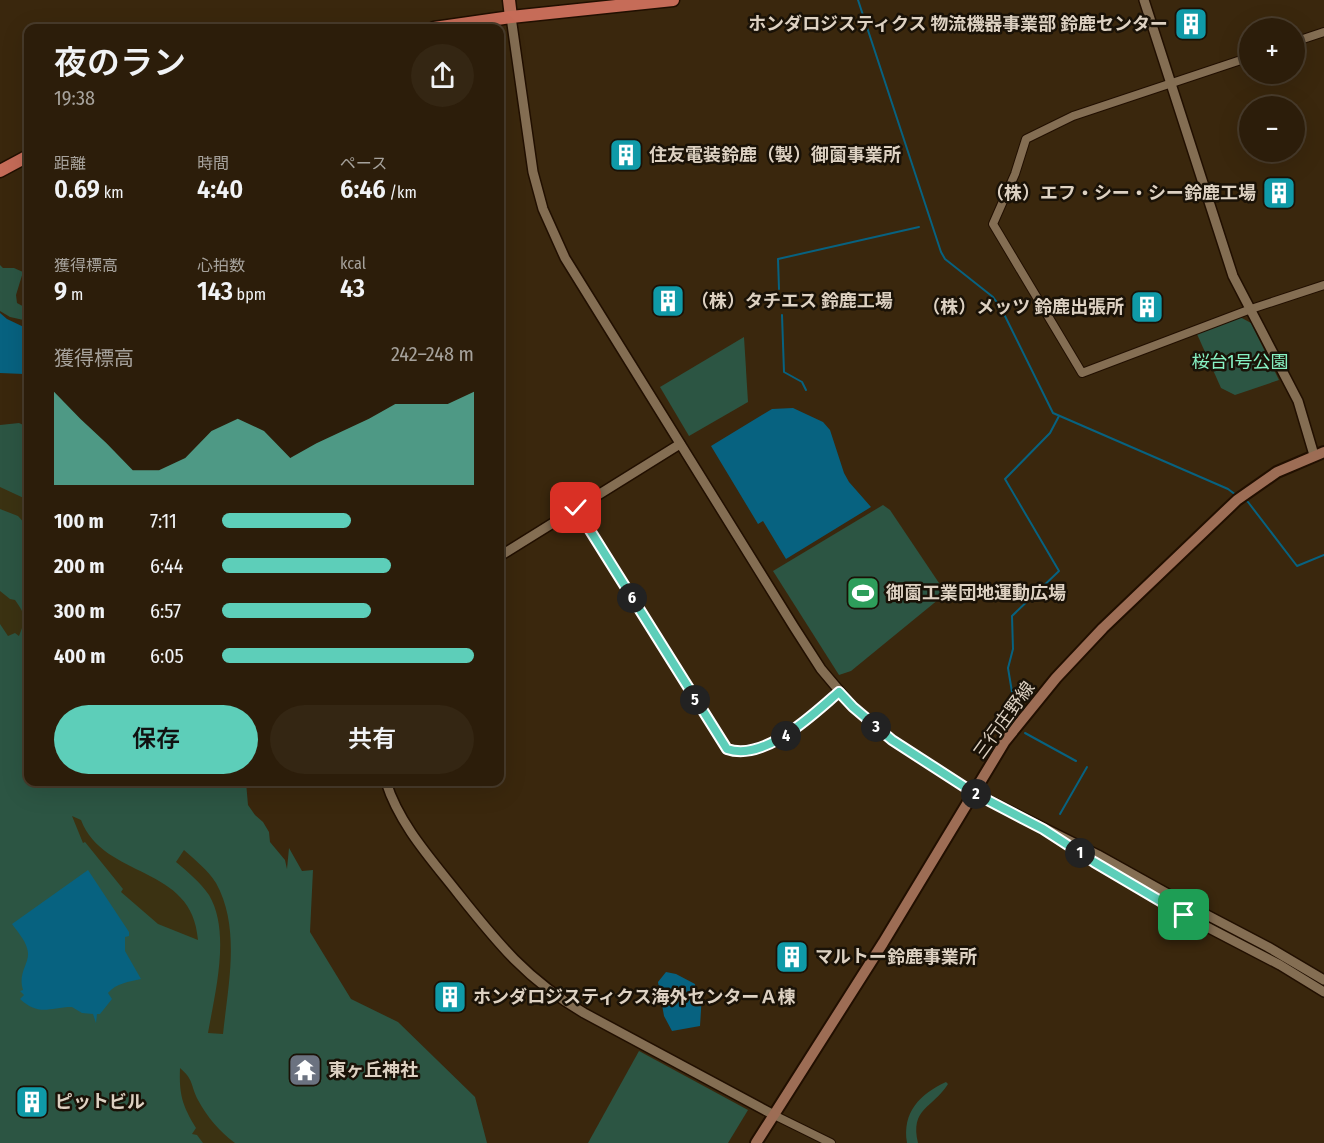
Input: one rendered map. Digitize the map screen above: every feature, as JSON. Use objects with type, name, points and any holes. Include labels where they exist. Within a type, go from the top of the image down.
[{"type":"highway","points":[[460,24],[511,16],[673,0]]},
{"type":"highway","points":[[0,171],[24,158]]},
{"type":"main road","points":[[509,0],[511,16]]},
{"type":"main road","name":"三行庄野線","points":[[756,1143],[877,952],[1005,741],[1077,655],[1237,500],[1277,472],[1319,454]]},
{"type":"street","points":[[1144,0],[1233,276],[1298,401],[1319,454]]},
{"type":"street","points":[[511,16],[528,148],[543,209],[565,258],[794,627],[839,692],[892,740],[974,793],[1098,855],[1324,980]]},
{"type":"street","points":[[1305,38],[1324,32]]},
{"type":"street","points":[[1239,61],[1073,116],[1026,138],[1015,174],[993,224],[1082,373],[1251,309],[1324,285]]},
{"type":"street","points":[[504,553],[680,444]]},
{"type":"street","points":[[576,508],[727,749],[741,751],[778,741],[839,692]]},
{"type":"street","points":[[388,786],[396,807],[412,834],[481,923],[522,968],[563,1001],[584,1013],[831,1143]]},
{"type":"street","points":[[1043,829],[1184,915],[1280,965],[1324,992]]},
{"type":"green space","points":[[0,265],[3,268],[14,268],[23,272],[16,295],[17,303],[24,307],[24,320],[10,317],[0,311]]},
{"type":"green space","name":"桜台1号公園","points":[[1240,317],[1251,323],[1279,380],[1235,395],[1221,388],[1197,334]]},
{"type":"green space","points":[[744,337],[748,402],[689,436],[660,387]]},
{"type":"green space","points":[[19,423],[24,425],[24,786],[246,786],[248,805],[263,822],[269,832],[270,842],[285,860],[287,869],[289,848],[302,871],[313,870],[310,932],[351,999],[398,1022],[475,1097],[487,1143],[0,1143],[0,425]]},
{"type":"green space","name":"御薗工業団地運動広場","points":[[883,505],[890,510],[941,586],[939,599],[851,671],[839,675],[773,571]]},
{"type":"green space","points":[[639,1051],[748,1110],[728,1143],[588,1143]]},
{"type":"green space","points":[[946,1082],[948,1084],[942,1092],[920,1116],[916,1131],[918,1143],[907,1143],[907,1122],[915,1105],[928,1092]]},
{"type":"sand","points":[[0,487],[24,498],[24,523],[18,516],[0,509]]},
{"type":"sand","points":[[0,591],[15,600],[23,614],[24,621],[19,636],[15,633],[8,636],[0,624]]},
{"type":"sand","points":[[72,816],[81,820],[92,839],[108,853],[165,884],[181,898],[192,915],[198,940],[158,924],[121,892],[123,889],[85,842],[83,843]]},
{"type":"sand","points":[[184,850],[205,869],[216,883],[224,900],[231,938],[231,957],[223,1034],[208,1033],[219,963],[220,944],[216,910],[209,895],[198,881],[176,862]]},
{"type":"sand","points":[[180,1068],[190,1079],[198,1100],[210,1118],[235,1143],[203,1143],[197,1135],[192,1134],[196,1128],[182,1099]]},
{"type":"water","points":[[0,313],[24,327],[24,374],[0,373]]},
{"type":"water","points":[[793,408],[823,422],[830,430],[844,473],[871,507],[786,559],[763,521],[758,524],[711,446],[772,409]]},
{"type":"water","points":[[88,870],[129,932],[129,936],[125,937],[125,951],[141,979],[123,983],[111,990],[108,993],[112,999],[100,1014],[97,1014],[96,1023],[93,1014],[82,1013],[72,1007],[45,1010],[33,1008],[20,999],[24,995],[20,991],[23,990],[22,977],[28,953],[25,942],[12,924]]},
{"type":"water","points":[[666,972],[676,974],[695,984],[696,994],[702,994],[700,1026],[672,1031],[664,1016],[658,982]]},
{"type":"waterway","points":[[858,0],[941,252],[945,259],[993,297],[1001,308],[1053,413],[1228,489],[1236,495]]},
{"type":"waterway","points":[[779,289],[778,259],[919,227]]},
{"type":"waterway","points":[[782,315],[784,372],[802,382],[806,390]]},
{"type":"waterway","points":[[1010,720],[1007,718],[1013,698],[1008,668],[1013,649],[1012,616],[1059,571],[1005,479],[1050,433],[1059,416]]},
{"type":"waterway","points":[[1243,499],[1248,502],[1297,566],[1324,555]]},
{"type":"waterway","points":[[1025,733],[1076,761]]},
{"type":"waterway","points":[[1060,814],[1087,767]]},
{"type":"place","name":"ホンダロジスティクス 物流機器事業部 鈴鹿センター","points":[[1191,24]]},
{"type":"place","name":"住友電装鈴鹿（製）御薗事業所","points":[[626,155]]},
{"type":"place","name":"（株）エフ・シー・シー鈴鹿工場","points":[[1279,193]]},
{"type":"place","name":"（株）タチエス 鈴鹿工場","points":[[668,301]]},
{"type":"place","name":"（株）メッツ 鈴鹿出張所","points":[[1147,307]]},
{"type":"place","name":"御薗工業団地運動広場","points":[[863,593]]},
{"type":"place","name":"マルトー鈴鹿事業所","points":[[792,957]]},
{"type":"place","name":"ホンダロジスティクス海外センターＡ棟","points":[[450,997]]},
{"type":"place","name":"東ヶ丘神社","points":[[305,1070]]},
{"type":"place","name":"ピットビル","points":[[32,1102]]},
{"type":"route","points":[[576,508],[727,749],[741,751],[778,741],[839,692],[892,740],[974,793],[1043,829],[1184,915]]}]
